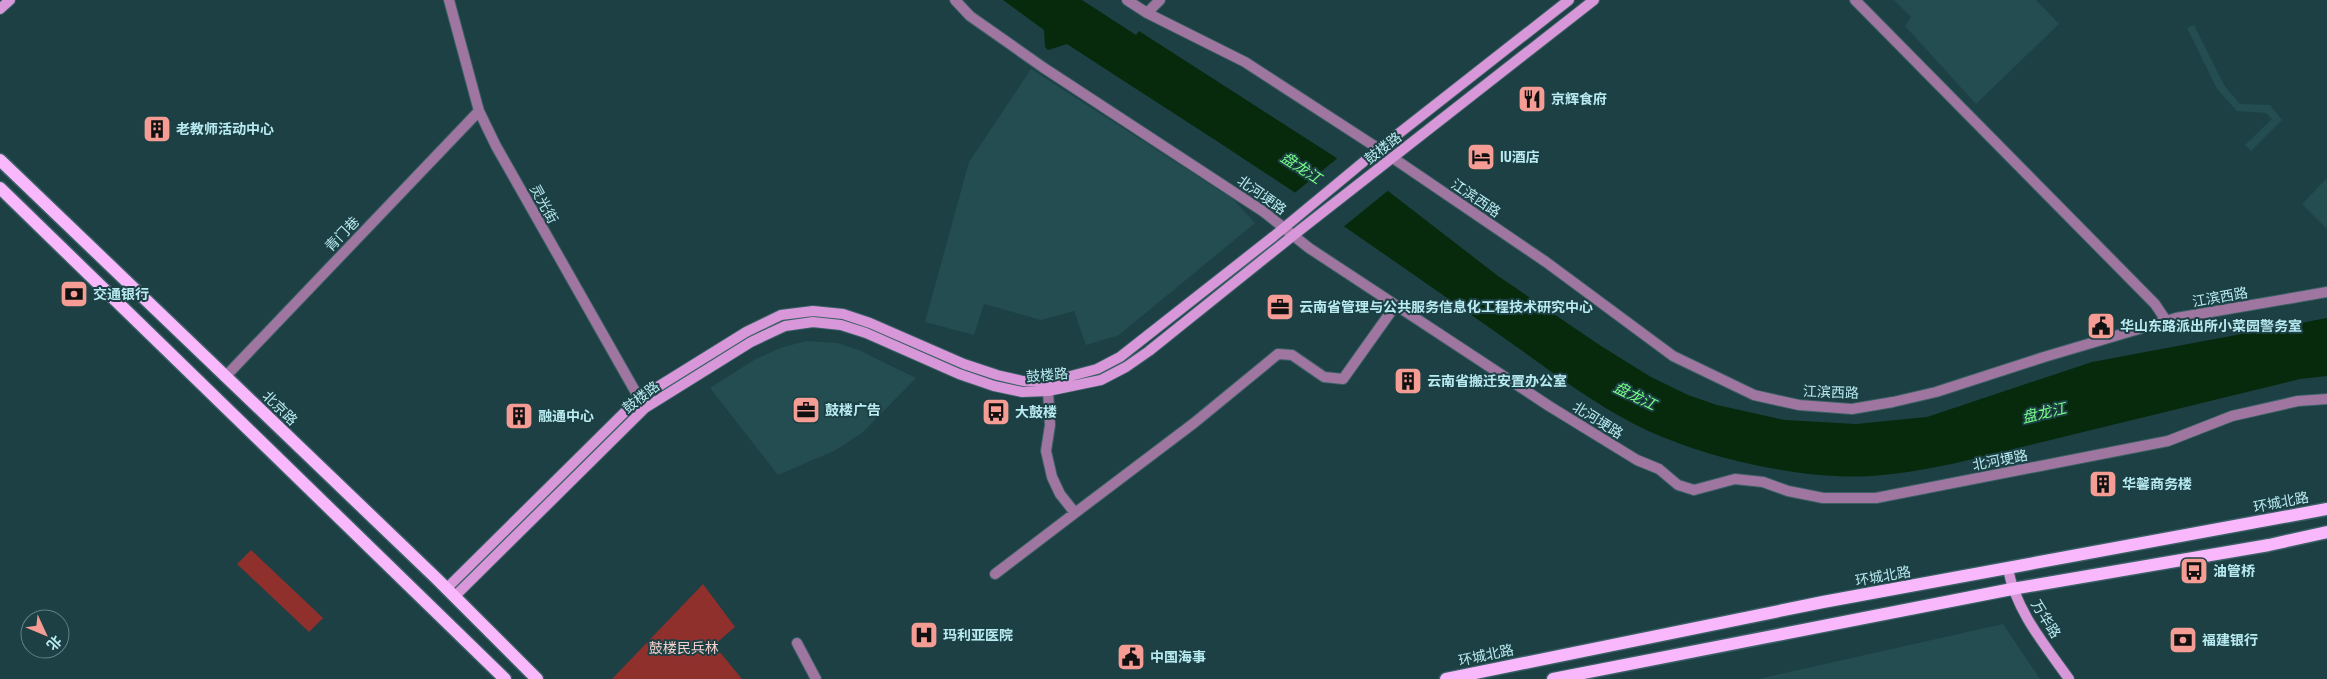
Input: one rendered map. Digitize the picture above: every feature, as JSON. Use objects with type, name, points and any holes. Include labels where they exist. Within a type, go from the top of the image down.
[{"type":"main road","points":[[0,9],[10,0]]},
{"type":"main road","name":"鼓楼路","points":[[450,593],[638,399],[746,332],[781,315],[813,311],[843,314],[870,323],[964,364],[1023,381],[1043,382],[1097,370],[1142,342],[1284,228],[1379,148],[1569,0]]},
{"type":"main road","name":"鼓楼路","points":[[450,593],[645,408],[751,342],[785,326],[813,322],[841,325],[866,333],[959,374],[994,386],[1022,392],[1048,391],[1101,380],[1126,367],[1149,351],[1594,0]]},
{"type":"main road","name":"北京路","points":[[0,160],[226,376],[537,679]]},
{"type":"main road","points":[[0,188],[505,679]]},
{"type":"main road","name":"环城北路","points":[[1446,679],[1823,602],[2327,509]]},
{"type":"main road","points":[[1553,679],[2012,589],[2269,545],[2327,532]]},
{"type":"main road","name":"万华路","points":[[2008,569],[2012,589],[2035,631],[2069,679]]},
{"type":"street","name":"灵光街","points":[[448,0],[479,111],[496,146],[638,399],[645,408]]},
{"type":"street","name":"北河埂路","points":[[955,0],[970,16],[1044,68],[1111,110],[1395,306],[1629,456],[1659,468],[1678,485],[1694,490],[1735,479],[1763,482],[1788,491],[1823,498],[1876,498],[2168,441],[2232,416],[2298,401],[2327,399]]},
{"type":"street","points":[[1127,0],[1147,13],[1245,62],[1379,148]]},
{"type":"street","points":[[1147,13],[1160,0]]},
{"type":"street","points":[[1855,0],[2155,304],[2167,322]]},
{"type":"street","name":"青门巷","points":[[226,376],[479,111]]},
{"type":"street","name":"江滨西路","points":[[1393,158],[1546,262],[1673,356],[1754,395],[1799,405],[1852,409],[1893,402],[1936,392],[2044,356],[2167,322],[2327,292]]},
{"type":"street","points":[[995,574],[1135,469],[1278,354],[1292,356],[1324,377],[1343,379],[1395,306]]},
{"type":"street","points":[[1048,391],[1050,425],[1046,451],[1052,477],[1060,494],[1076,513]]},
{"type":"street","points":[[797,643],[816,679]]},
{"type":"shaded area","points":[[1894,0],[2036,0],[2059,24],[1976,104],[1905,26],[1911,17]]},
{"type":"shaded area","points":[[2194,25],[2224,85],[2240,104],[2270,105],[2282,120],[2251,151],[2245,145],[2272,119],[2266,113],[2237,111],[2217,89],[2187,28]]},
{"type":"shaded area","points":[[1031,69],[1233,199],[1255,223],[1119,335],[1086,345],[1074,311],[1041,320],[984,304],[974,335],[925,322],[969,162]]},
{"type":"shaded area","points":[[2327,178],[2327,229],[2302,204]]},
{"type":"shaded area","name":"鼓楼广告","points":[[806,341],[837,343],[859,350],[916,378],[863,432],[836,450],[778,475],[710,388],[754,360],[780,348]]},
{"type":"shaded area","points":[[2003,624],[2040,679],[1758,679]]},
{"type":"green space","points":[[251,550],[323,618],[309,632],[237,564]]},
{"type":"green space","name":"鼓楼民兵林","points":[[703,584],[735,627],[714,645],[742,679],[612,679]]},
{"type":"water","name":"盘龙江","points":[[1003,0],[1082,0],[1136,35],[1139,31],[1388,191],[1498,276],[1601,346],[1651,377],[1688,395],[1717,405],[1785,420],[1856,424],[1927,417],[2092,362],[2327,318],[2327,376],[2300,379],[1952,464],[1892,474],[1849,477],[1823,475],[1771,468],[1719,456],[1653,433],[1594,401],[1320,209],[1067,44],[1048,50],[1045,47],[1044,30]]},
{"type":"pier","points":[[1339,157],[1390,189],[1342,228],[1292,195]]},
{"type":"place","name":"京辉食府","points":[[1532,99]]},
{"type":"place","name":"老教师活动中心","points":[[157,129]]},
{"type":"place","name":"IU酒店","points":[[1481,157]]},
{"type":"place","name":"交通银行","points":[[74,294]]},
{"type":"place","name":"云南省管理与公共服务信息化工程技术研究中心","points":[[1280,307]]},
{"type":"place","name":"华山东路派出所小菜园警务室","points":[[2101,326]]},
{"type":"place","name":"云南省搬迁安置办公室","points":[[1408,381]]},
{"type":"place","name":"鼓楼广告","points":[[806,410]]},
{"type":"place","name":"大鼓楼","points":[[996,412]]},
{"type":"place","name":"融通中心","points":[[519,416]]},
{"type":"place","name":"华馨商务楼","points":[[2103,484]]},
{"type":"place","name":"油管桥","points":[[2194,571]]},
{"type":"place","name":"玛利亚医院","points":[[924,635]]},
{"type":"place","name":"福建银行","points":[[2183,640]]},
{"type":"place","name":"中国海事","points":[[1131,657]]}]
